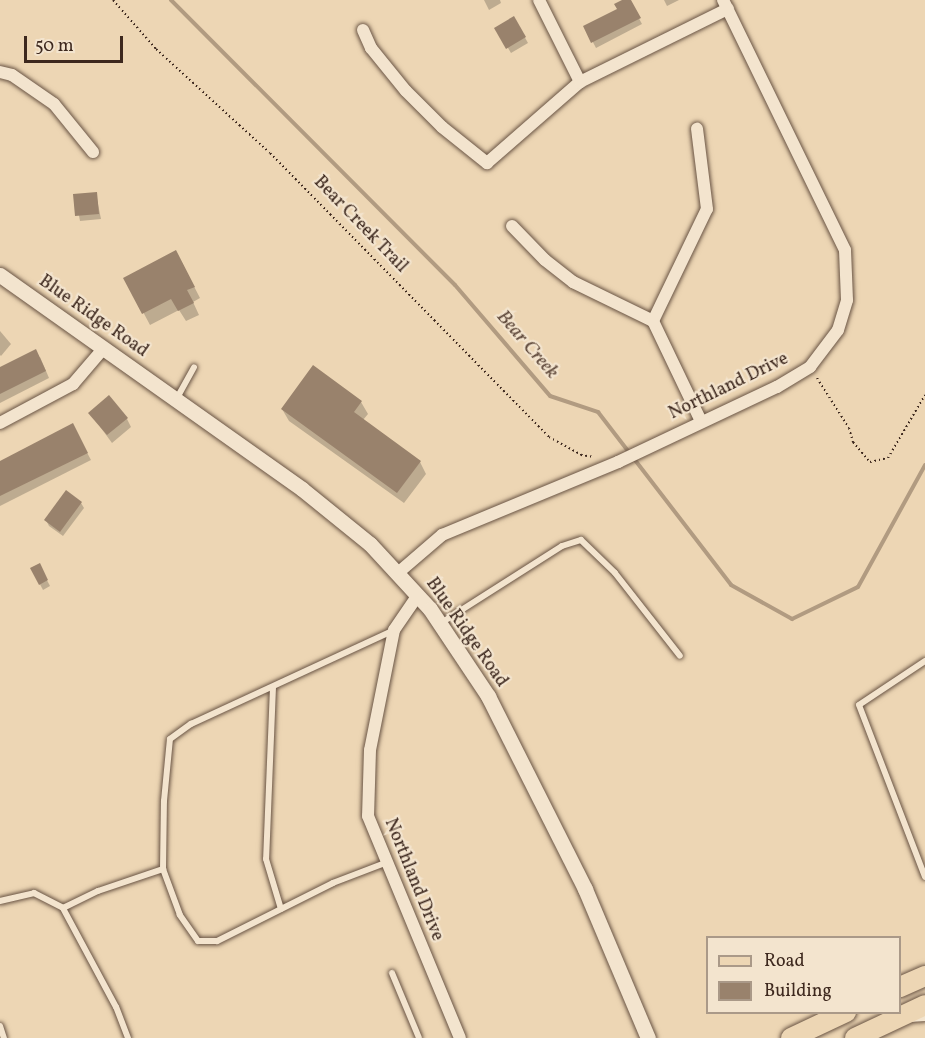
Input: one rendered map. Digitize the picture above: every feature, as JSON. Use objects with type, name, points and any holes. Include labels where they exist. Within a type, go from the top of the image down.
[{"type":"main road","points":[[901,987],[925,976]]},
{"type":"main road","points":[[855,1038],[925,1005]]},
{"type":"main road","points":[[791,1038],[842,1014]]},
{"type":"street","points":[[539,0],[580,82]]},
{"type":"street","points":[[363,30],[371,48],[406,91],[442,127],[487,163],[580,82],[725,5]]},
{"type":"street","name":"Northland Drive","points":[[399,572],[442,535],[618,462],[777,387],[810,367],[838,330],[847,300],[845,250],[833,220],[725,5]]},
{"type":"street","points":[[0,72],[12,75],[54,104],[93,152]]},
{"type":"street","points":[[653,321],[707,209],[697,129]]},
{"type":"street","points":[[512,226],[545,260],[573,282],[653,321],[701,421]]},
{"type":"street","name":"Blue Ridge Road","points":[[0,274],[102,350],[177,399],[302,489],[399,572],[441,623],[488,696],[579,877],[648,1038]]},
{"type":"street","points":[[0,423],[73,384],[102,350]]},
{"type":"street","name":"Northland Drive","points":[[418,595],[394,630],[370,761],[368,816],[385,863],[460,1038]]},
{"type":"lane","points":[[177,399],[194,367]]},
{"type":"lane","points":[[441,623],[562,546],[580,540],[588,543],[615,573],[680,656]]},
{"type":"lane","points":[[385,863],[282,909],[218,941],[198,941],[180,915],[163,869],[170,739],[191,724],[394,630]]},
{"type":"lane","points":[[925,661],[859,705],[925,877]]},
{"type":"lane","points":[[273,687],[266,859],[282,909]]},
{"type":"lane","points":[[63,908],[98,891],[163,869]]},
{"type":"lane","points":[[0,901],[34,893],[63,908],[116,1007],[128,1038]]},
{"type":"lane","points":[[392,973],[419,1038]]},
{"type":"lane","points":[[904,1015],[915,1020],[925,1018]]},
{"type":"lane","points":[[0,1026],[4,1038]]},
{"type":"path","name":"Bear Creek Trail","points":[[113,0],[156,49],[270,153],[549,437],[581,455],[594,457]]},
{"type":"path","points":[[814,372],[849,428],[853,442],[870,462],[888,458],[925,395]]},
{"type":"building","points":[[622,0],[631,0],[641,18],[591,43],[583,26],[617,9],[614,4]]},
{"type":"building","points":[[514,16],[526,37],[506,49],[494,28]]},
{"type":"building","points":[[97,192],[99,214],[75,216],[73,194]]},
{"type":"building","points":[[176,250],[195,287],[187,290],[194,303],[178,311],[171,299],[142,314],[123,278]]},
{"type":"building","points":[[36,349],[46,371],[0,394],[0,367]]},
{"type":"building","points":[[313,365],[362,401],[354,412],[421,461],[397,493],[281,409]]},
{"type":"building","points":[[109,395],[128,418],[107,435],[88,413]]},
{"type":"building","points":[[73,423],[88,453],[0,496],[0,461]]},
{"type":"building","points":[[66,490],[82,502],[60,532],[44,520]]},
{"type":"building","points":[[40,563],[48,580],[39,585],[30,568]]},
{"type":"waterway","name":"Bear Creek","points":[[171,0],[455,285],[550,396],[598,412],[731,585],[792,619],[858,587],[925,465]]}]
